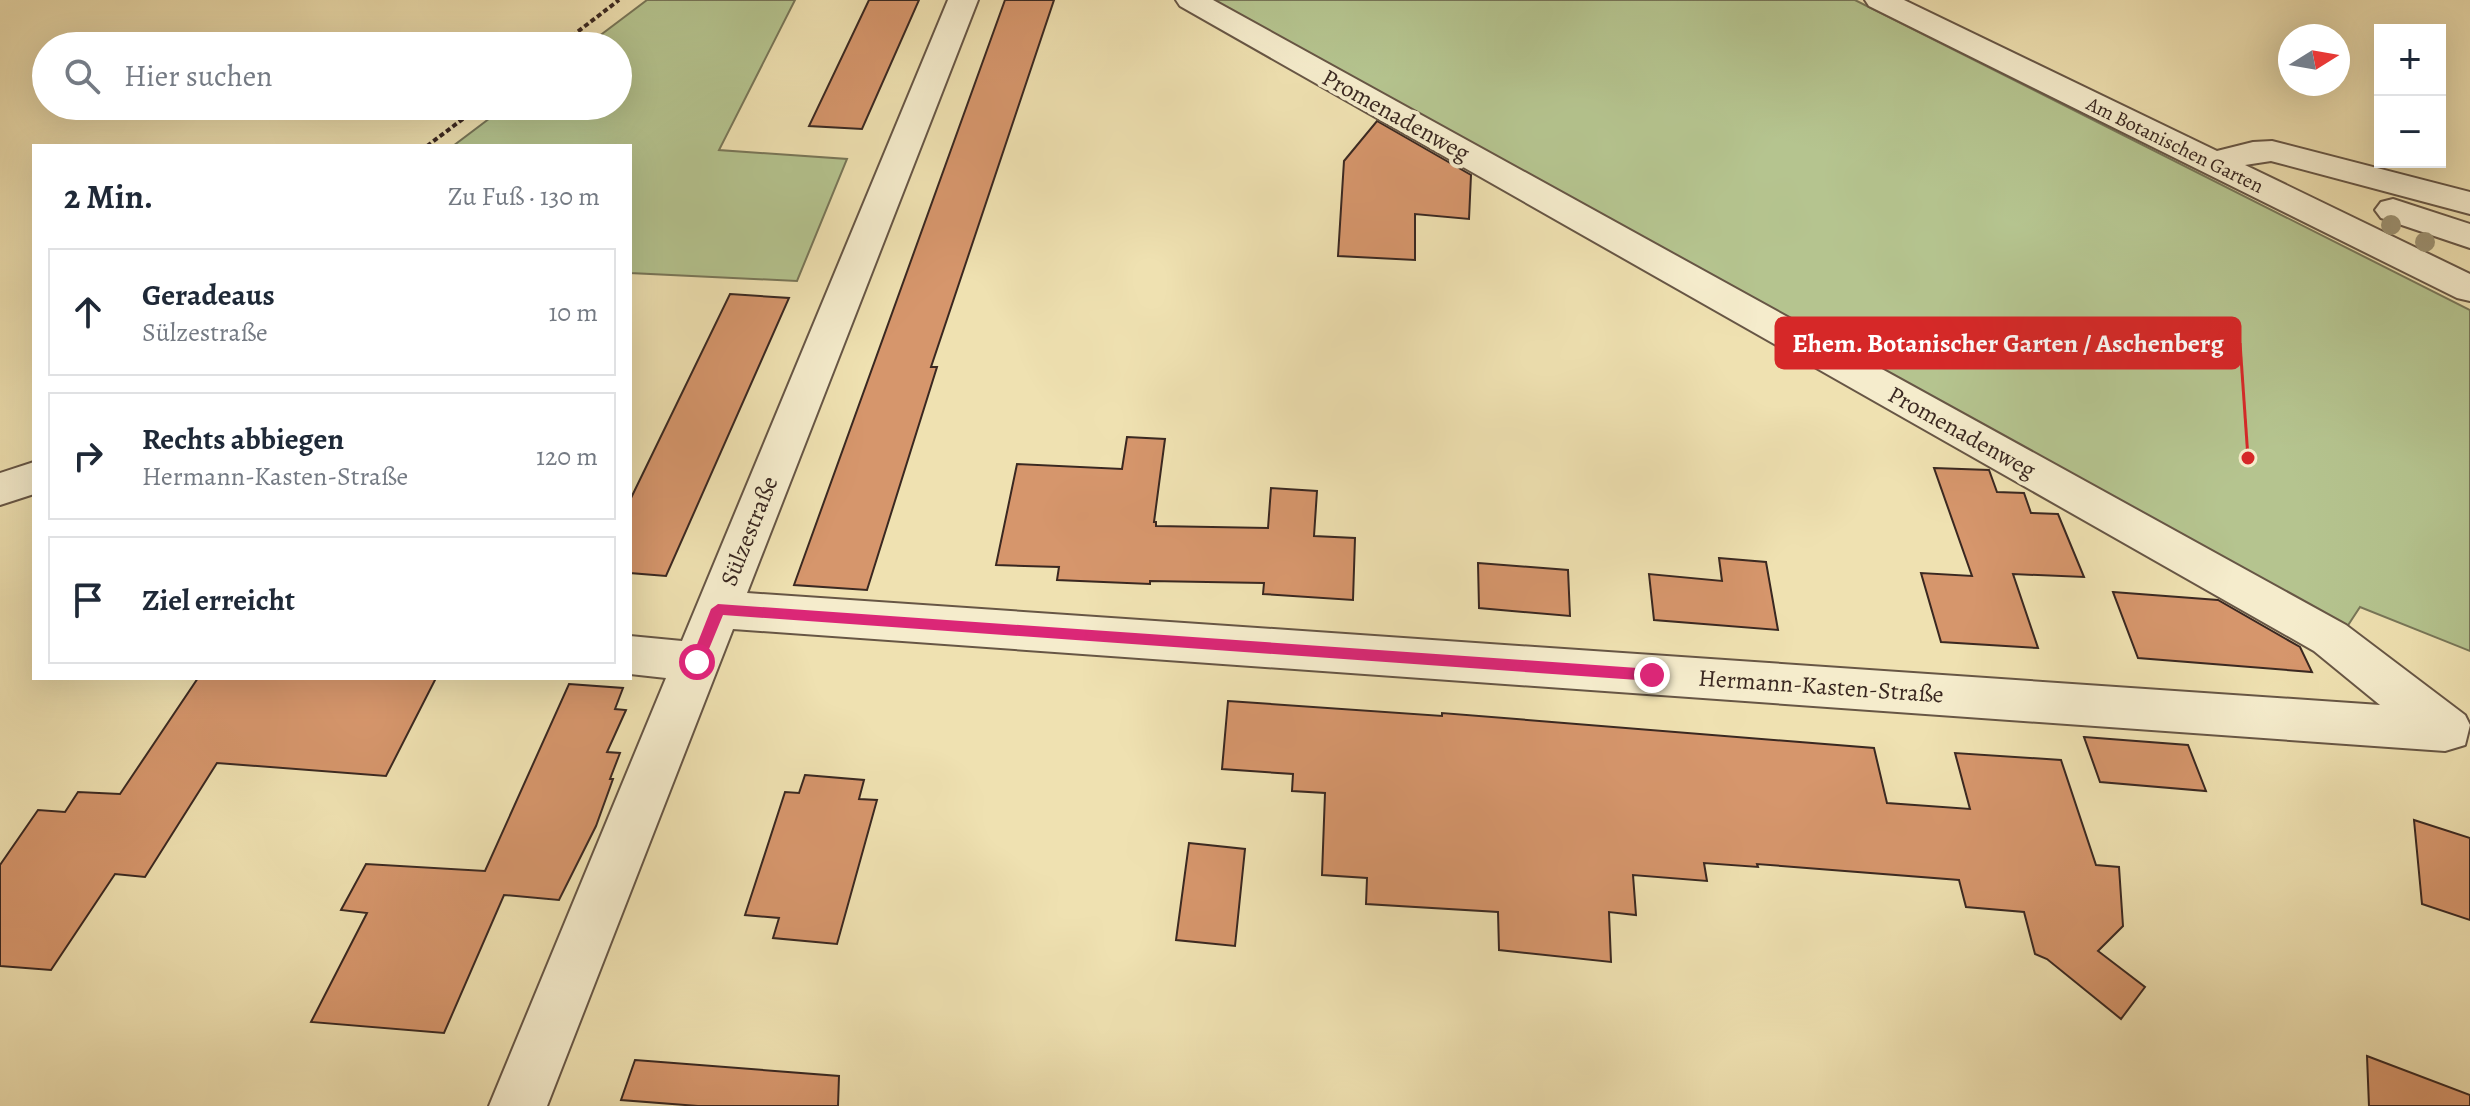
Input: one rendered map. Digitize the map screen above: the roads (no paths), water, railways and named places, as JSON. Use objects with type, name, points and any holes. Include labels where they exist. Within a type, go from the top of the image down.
[{"type":"street","name":"Sülzestraße","points":[[518,1106],[963,0]]},
{"type":"street","name":"Promenadenweg","points":[[1191,0],[2330,638],[2458,733]]},
{"type":"street","name":"Am Botanischen Garten","points":[[1880,0],[2470,289]]},
{"type":"street","points":[[2213,163],[2253,152],[2272,151],[2470,203]]},
{"type":"street","points":[[2303,208],[2325,186],[2470,236]]},
{"type":"street","points":[[0,489],[32,479]]},
{"type":"street","name":"Hermann-Kasten-Straße","points":[[718,609],[2458,733]]},
{"type":"street","points":[[632,655],[697,662]]},
{"type":"place","name":"Ehem. Botanischer Garten / Aschenberg","points":[[2248,458]]}]
